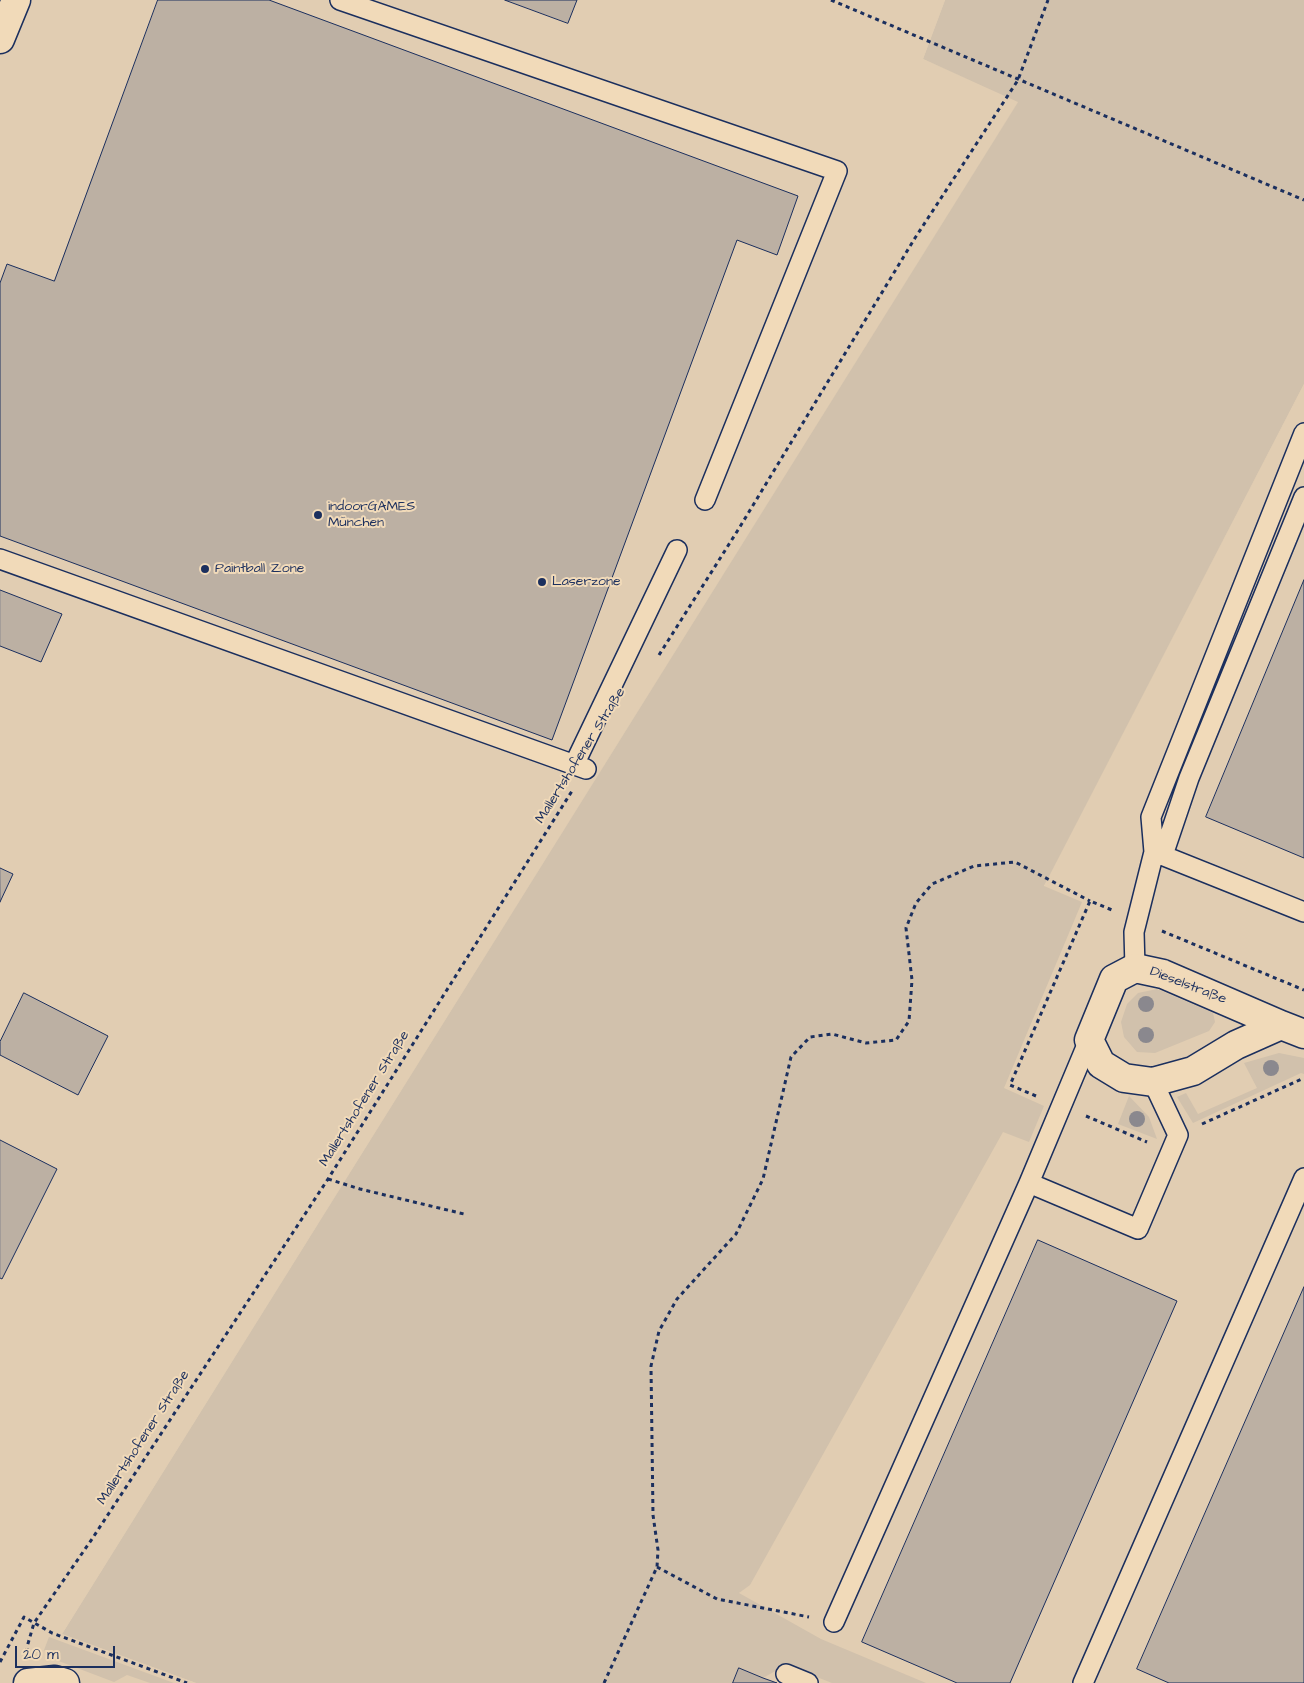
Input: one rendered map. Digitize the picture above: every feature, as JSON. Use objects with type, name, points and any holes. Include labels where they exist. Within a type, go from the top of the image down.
[{"type":"street","points":[[0,39],[16,0]]},
{"type":"street","name":"Dieselstraße","points":[[1135,968],[1163,974],[1293,1029],[1236,1045],[1193,1070],[1153,1082],[1124,1078],[1101,1064],[1088,1040],[1114,979],[1135,968]]},
{"type":"street","points":[[29,1683],[55,1680],[64,1683]]},
{"type":"lane","points":[[340,0],[837,171],[705,500]]},
{"type":"lane","points":[[1159,853],[1151,817],[1304,433]]},
{"type":"lane","points":[[1135,968],[1134,932],[1159,853],[1304,497]]},
{"type":"lane","points":[[0,559],[580,767],[677,550]]},
{"type":"lane","points":[[1159,853],[1304,912]]},
{"type":"lane","points":[[834,1622],[1029,1183],[1088,1040]]},
{"type":"lane","points":[[1029,1183],[1138,1229],[1178,1135],[1153,1082]]},
{"type":"lane","points":[[1084,1683],[1304,1178]]},
{"type":"lane","points":[[786,1674],[808,1683]]},
{"type":"path","points":[[831,0],[1304,200]]},
{"type":"path","points":[[654,662],[738,530],[915,238],[1018,80],[1048,0]]},
{"type":"path","name":"Mallertshofener Straße","points":[[29,1683],[27,1647],[34,1623],[92,1539],[328,1179],[580,767]]},
{"type":"path","points":[[604,1683],[657,1567],[658,1550],[653,1515],[651,1366],[659,1331],[677,1299],[736,1234],[763,1179],[791,1057],[810,1037],[832,1034],[866,1042],[896,1040],[909,1021],[912,980],[906,928],[916,903],[932,884],[974,866],[1015,862],[1090,901],[1304,990]]},
{"type":"path","points":[[1090,901],[1010,1085],[1156,1146],[1304,1078]]},
{"type":"path","points":[[328,1179],[360,1189],[464,1214]]},
{"type":"path","points":[[657,1567],[717,1599],[834,1622]]},
{"type":"path","points":[[0,1662],[24,1617],[52,1633],[186,1683]]},
{"type":"shaded area","points":[[0,0],[945,0],[923,59],[1019,101],[62,1634],[196,1683],[0,1683]]},
{"type":"shaded area","points":[[945,0],[1304,0],[1304,384],[1044,886],[1082,902],[1004,1088],[1044,1106],[1029,1142],[1003,1132],[750,1585],[739,1593],[821,1639],[926,1683],[832,1683],[786,1665],[763,1678],[739,1668],[733,1683],[196,1683],[62,1634],[1018,102],[923,59]]},
{"type":"shaded area","points":[[1304,384],[1304,1683],[700,1683],[1049,875]]},
{"type":"shaded area","points":[[1157,989],[1213,1013],[1215,1022],[1209,1031],[1155,1053],[1137,1052],[1124,1037],[1121,1022],[1127,1004],[1138,993]]},
{"type":"shaded area","points":[[1279,1053],[1304,1058],[1304,1074],[1301,1073],[1193,1123],[1177,1097],[1186,1093],[1198,1114],[1257,1088],[1244,1063]]},
{"type":"shaded area","points":[[1129,1096],[1149,1117],[1157,1139],[1118,1124]]},
{"type":"shaded area","points":[[49,1637],[174,1683],[150,1683],[127,1675],[114,1682],[56,1660],[44,1650]]},
{"type":"building","points":[[158,0],[269,0],[798,196],[777,255],[737,240],[552,740],[0,536],[0,283],[7,264],[54,281]]},
{"type":"building","points":[[505,0],[577,0],[568,23]]},
{"type":"building","points":[[1304,580],[1304,858],[1206,817]]},
{"type":"building","points":[[0,590],[62,614],[41,662],[0,646]]},
{"type":"building","points":[[0,868],[13,874],[0,902]]},
{"type":"building","points":[[24,993],[108,1036],[78,1095],[0,1055],[0,1042]]},
{"type":"building","points":[[0,1140],[57,1169],[2,1279],[0,1278]]},
{"type":"building","points":[[1038,1240],[1177,1301],[1010,1683],[957,1683],[862,1642]]},
{"type":"building","points":[[1304,1287],[1304,1683],[1169,1683],[1137,1669]]},
{"type":"building","points":[[739,1668],[763,1678],[777,1683],[733,1683]]},
{"type":"place","name":"indoorGAMES München","points":[[318,515]]},
{"type":"place","name":"Paintball Zone","points":[[205,569]]},
{"type":"place","name":"Laserzone","points":[[542,582]]}]
